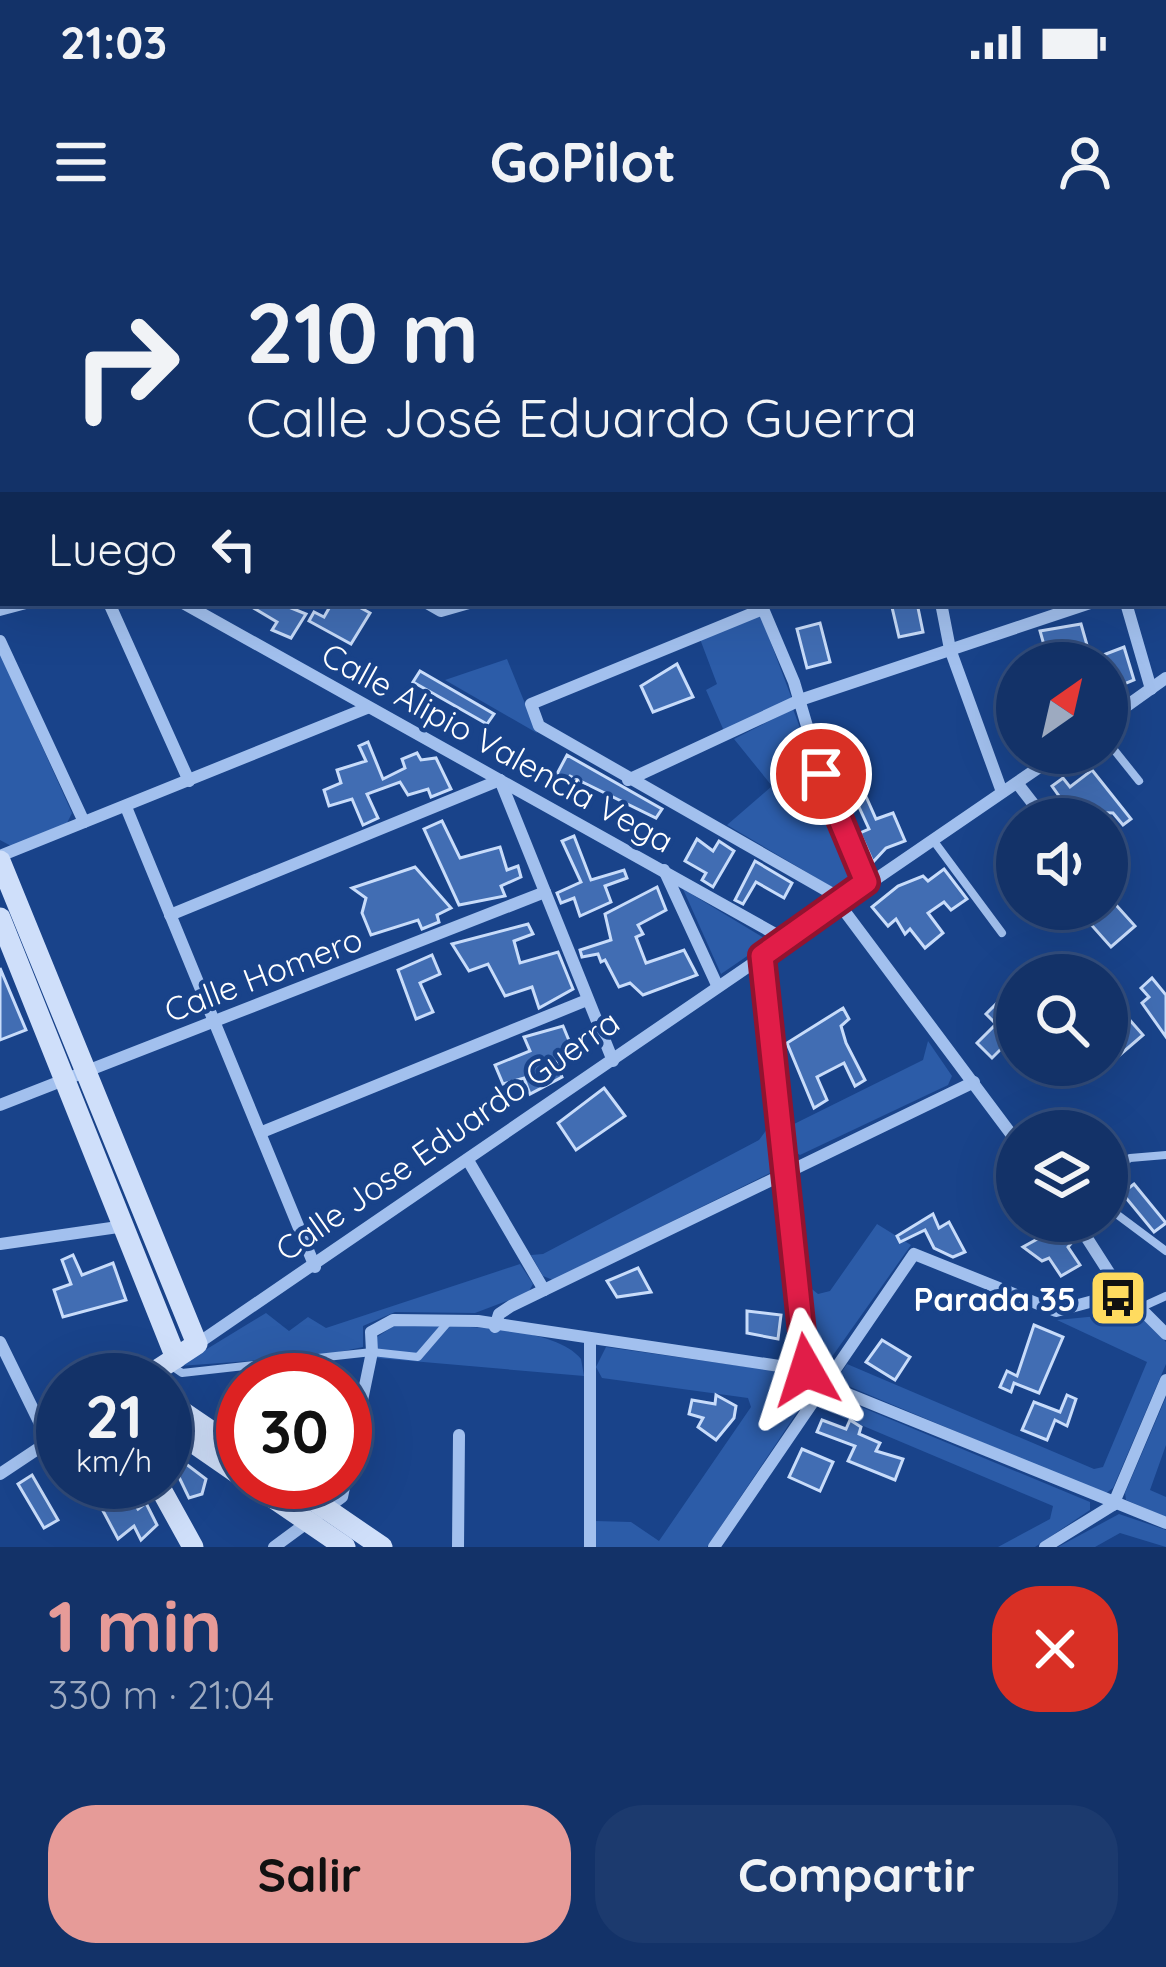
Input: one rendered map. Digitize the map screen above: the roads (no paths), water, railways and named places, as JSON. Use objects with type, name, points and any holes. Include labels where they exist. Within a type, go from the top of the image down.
[{"type":"main road","points":[[0,858],[169,1353]]},
{"type":"main road","points":[[0,918],[77,1074],[197,1344]]},
{"type":"main road","name":"Calle Jose Eduardo Guerra","points":[[182,1353],[197,1344]]},
{"type":"main road","points":[[172,1509],[194,1547]]},
{"type":"main road","points":[[305,1509],[382,1547]]},
{"type":"main road","points":[[312,1509],[346,1547]]},
{"type":"street","points":[[110,606],[189,782]]},
{"type":"street","name":"Calle Alipio Valencia Vega","points":[[188,606],[786,940]]},
{"type":"street","points":[[866,882],[832,811],[800,700],[762,606],[531,704],[539,726],[831,893],[996,1113]]},
{"type":"street","points":[[941,606],[950,649],[1002,793]]},
{"type":"street","points":[[628,780],[800,700],[1081,606]]},
{"type":"street","points":[[1127,606],[1150,689]]},
{"type":"street","points":[[0,641],[84,822]]},
{"type":"street","points":[[1128,705],[1166,678]]},
{"type":"street","points":[[0,858],[368,708]]},
{"type":"street","points":[[838,903],[1030,774]]},
{"type":"street","points":[[170,915],[500,780],[613,1061]]},
{"type":"street","points":[[1017,783],[1029,798]]},
{"type":"street","points":[[127,807],[316,1267]]},
{"type":"street","points":[[663,869],[718,986]]},
{"type":"street","name":"Calle Homero","points":[[0,1105],[545,892]]},
{"type":"street","name":"Calle Jose Eduardo Guerra","points":[[197,1344],[469,1162],[838,903]]},
{"type":"street","points":[[762,956],[806,1370]]},
{"type":"street","points":[[262,1132],[586,1000]]},
{"type":"street","points":[[495,1327],[499,1314],[544,1290],[974,1082]]},
{"type":"street","points":[[469,1162],[544,1290]]},
{"type":"street","points":[[2,1240],[124,1226]]},
{"type":"street","points":[[1090,1242],[1118,1286],[1144,1306],[1166,1334]]},
{"type":"street","points":[[714,1547],[914,1254],[1056,1311],[1097,1300],[1118,1286]]},
{"type":"street","points":[[274,1547],[342,1497],[372,1352],[371,1331],[393,1320],[449,1321],[806,1370],[1114,1505],[1166,1523]]},
{"type":"street","points":[[590,1341],[590,1547]]},
{"type":"street","points":[[0,1342],[36,1415]]},
{"type":"street","points":[[1046,1547],[1114,1505],[1166,1380]]},
{"type":"street","points":[[458,1547],[459,1435]]},
{"type":"street","points":[[0,1474],[36,1450]]},
{"type":"lane","points":[[1128,767],[1139,781]]},
{"type":"lane","points":[[932,839],[1002,933]]},
{"type":"lane","points":[[1128,1159],[1166,1155]]},
{"type":"lane","points":[[1128,1223],[1166,1251]]},
{"type":"lane","points":[[1144,1306],[1166,1296]]},
{"type":"lane","points":[[192,1372],[372,1352],[418,1357],[449,1321]]},
{"type":"place","name":"Parada 35","points":[[1118,1298]]}]
